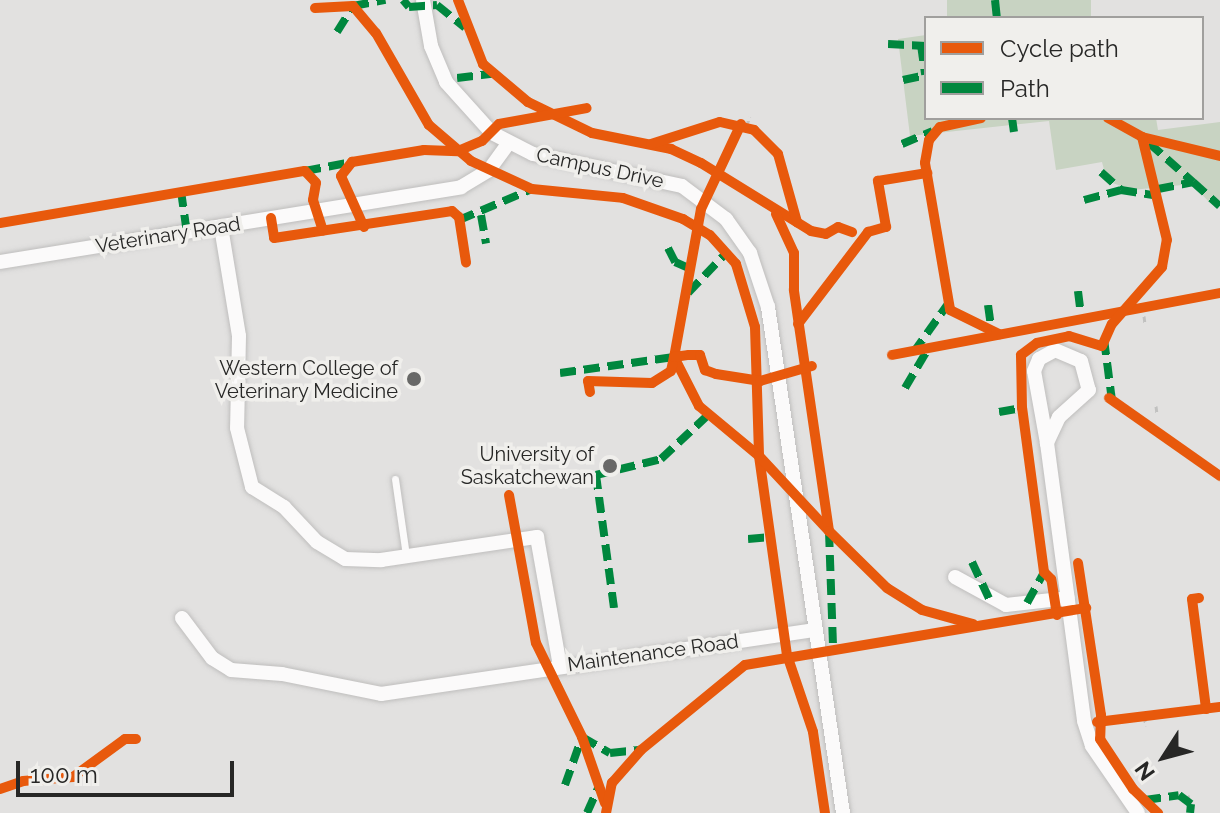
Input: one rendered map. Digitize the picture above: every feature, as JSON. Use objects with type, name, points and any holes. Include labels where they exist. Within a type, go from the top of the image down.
[{"type":"street","name":"Campus Drive","points":[[423,0],[431,46],[446,82],[472,118],[508,144],[533,154],[682,186],[705,201],[740,236],[768,307],[843,813]]},
{"type":"street","name":"Veterinary Road","points":[[0,262],[461,187],[489,170],[508,144]]},
{"type":"street","points":[[221,227],[239,336],[237,428],[252,487],[295,516],[317,542],[353,560],[537,537],[560,666]]},
{"type":"street","points":[[1047,443],[1065,411],[1089,390],[1086,367],[1062,350],[1043,355],[1036,363],[1039,405],[1092,746],[1138,813]]},
{"type":"street","points":[[1039,405],[1065,411]]},
{"type":"street","points":[[955,577],[1006,605],[1068,598]]},
{"type":"street","name":"Maintenance Road","points":[[182,618],[220,666],[374,694],[445,688],[560,666],[815,630]]},
{"type":"lane","points":[[395,479],[406,555]]},
{"type":"path","points":[[746,126],[750,117]]},
{"type":"path","points":[[1144,316],[1145,324]]},
{"type":"path","points":[[1156,406],[1157,414]]},
{"type":"path","points":[[1144,716],[1146,726]]},
{"type":"green space","points":[[947,0],[1091,0],[1091,16],[947,16]]},
{"type":"green space","points":[[924,35],[924,120],[1156,120],[1158,130],[1220,122],[1220,200],[1209,202],[1192,184],[1132,190],[1107,181],[1102,162],[1056,170],[1049,121],[910,136],[898,39]]},
{"type":"marked path","points":[[337,32],[353,6],[385,0]]},
{"type":"marked path","points":[[403,0],[409,7],[437,5],[465,28]]},
{"type":"marked path","points":[[995,0],[997,16]]},
{"type":"marked path","points":[[888,44],[924,46]]},
{"type":"marked path","points":[[921,45],[924,68]]},
{"type":"marked path","points":[[457,78],[492,74]]},
{"type":"marked path","points":[[903,80],[924,75]]},
{"type":"marked path","points":[[1012,120],[1014,132]]},
{"type":"marked path","points":[[902,144],[932,131]]},
{"type":"marked path","points":[[1149,143],[1193,182]]},
{"type":"marked path","points":[[305,171],[352,162]]},
{"type":"marked path","points":[[1101,172],[1121,190]]},
{"type":"marked path","points":[[1158,189],[1193,182],[1220,206]]},
{"type":"marked path","points":[[459,220],[532,189]]},
{"type":"marked path","points":[[1084,200],[1121,190],[1160,196]]},
{"type":"marked path","points":[[181,191],[187,233]]},
{"type":"marked path","points":[[481,215],[486,244]]},
{"type":"marked path","points":[[668,248],[675,262],[691,269]]},
{"type":"marked path","points":[[688,293],[727,252]]},
{"type":"marked path","points":[[1078,291],[1081,317]]},
{"type":"marked path","points":[[913,353],[948,304]]},
{"type":"marked path","points":[[988,305],[992,333]]},
{"type":"marked path","points":[[1104,339],[1112,401]]},
{"type":"marked path","points":[[905,388],[928,349]]},
{"type":"marked path","points":[[560,373],[674,357]]},
{"type":"marked path","points":[[999,412],[1022,408]]},
{"type":"marked path","points":[[614,608],[596,475],[661,459],[708,415]]},
{"type":"marked path","points":[[829,531],[833,648]]},
{"type":"marked path","points":[[748,539],[771,537]]},
{"type":"marked path","points":[[972,562],[989,598]]},
{"type":"marked path","points":[[1027,603],[1044,572]]},
{"type":"marked path","points":[[565,785],[582,737],[610,753],[641,750]]},
{"type":"marked path","points":[[587,813],[598,788]]},
{"type":"marked path","points":[[1145,800],[1179,795],[1191,804],[1190,813]]},
{"type":"cycle path","points":[[458,0],[483,64],[528,102],[592,133],[671,149],[701,163],[811,231],[826,234],[838,227],[852,232]]},
{"type":"cycle path","points":[[315,8],[353,6],[376,33],[429,125],[471,161],[532,189],[623,198],[683,219],[710,235],[736,264],[755,327],[759,456],[787,655],[813,732],[825,813]]},
{"type":"cycle path","points":[[364,227],[341,176],[352,162],[424,150],[458,151],[482,141],[499,124],[587,108]]},
{"type":"cycle path","points":[[972,120],[940,127],[929,140],[925,163],[950,310],[999,334]]},
{"type":"cycle path","points":[[1112,120],[1142,137],[1220,156]]},
{"type":"cycle path","points":[[651,144],[720,122],[754,130],[778,154],[797,222]]},
{"type":"cycle path","points":[[741,124],[701,209],[674,357],[699,406],[759,456],[829,531],[794,290],[794,253],[776,214]]},
{"type":"cycle path","points":[[1057,615],[1051,579],[1044,572],[1022,408],[1021,355],[1037,343],[1069,336],[1102,346],[1112,324],[1162,267],[1167,240],[1142,137]]},
{"type":"cycle path","points":[[0,223],[305,171],[316,183],[313,200],[323,230]]},
{"type":"cycle path","points":[[798,324],[868,232],[886,227],[878,181],[927,173]]},
{"type":"cycle path","points":[[271,218],[274,238],[452,211],[459,217],[466,262]]},
{"type":"cycle path","points":[[892,355],[1220,293]]},
{"type":"cycle path","points":[[590,392],[588,381],[652,383],[671,371],[674,357],[689,355],[700,355],[705,370],[760,381],[812,366]]},
{"type":"cycle path","points":[[1109,398],[1220,476]]},
{"type":"cycle path","points":[[509,495],[536,643],[582,737],[605,803]]},
{"type":"cycle path","points":[[829,531],[887,588],[922,610],[973,624]]},
{"type":"cycle path","points":[[1078,563],[1101,715],[1100,739],[1133,789],[1158,813]]},
{"type":"cycle path","points":[[1199,598],[1192,599],[1206,709]]},
{"type":"cycle path","points":[[606,813],[612,783],[641,750],[745,665],[1086,608]]},
{"type":"cycle path","points":[[1097,722],[1220,707]]},
{"type":"cycle path","points":[[0,789],[23,781],[73,777],[125,739],[136,739]]},
{"type":"place","name":"Western College of Veterinary Medicine","points":[[414,379]]},
{"type":"place","name":"University of Saskatchewan","points":[[610,466]]}]
